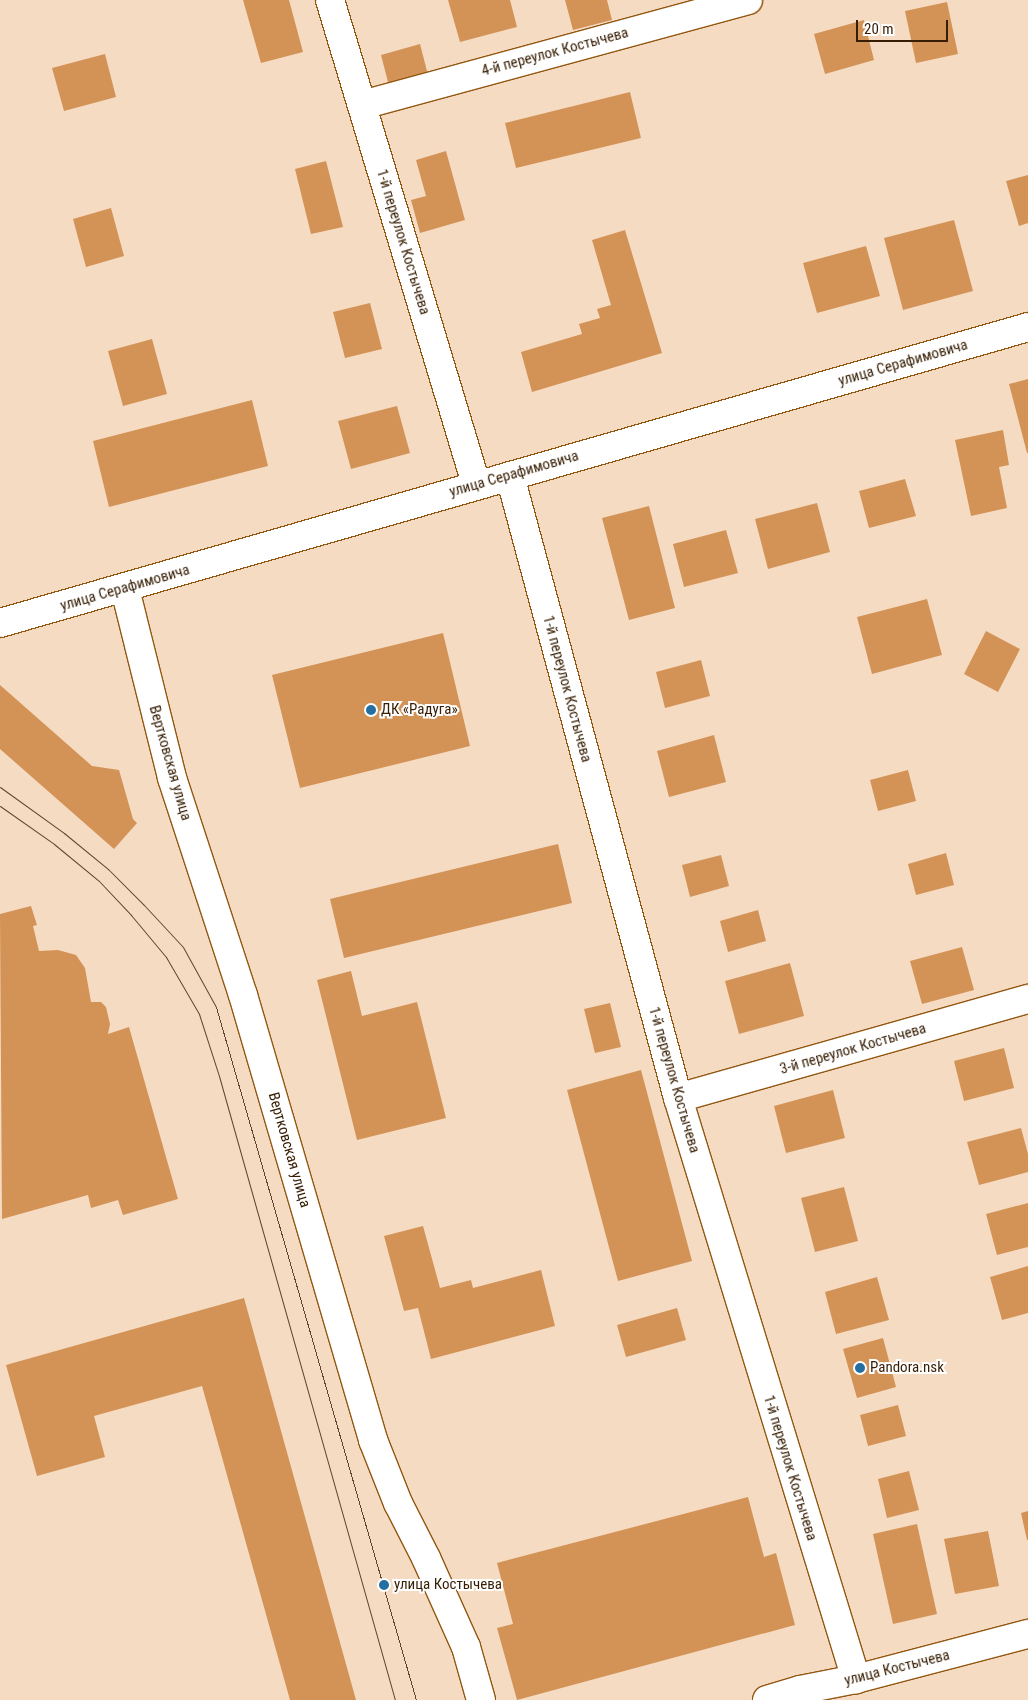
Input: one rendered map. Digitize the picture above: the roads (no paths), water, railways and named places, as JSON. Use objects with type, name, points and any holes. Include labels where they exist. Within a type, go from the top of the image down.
[{"type":"street","name":"1-й переулок Костычева","points":[[330,0],[476,484]]},
{"type":"street","name":"4-й переулок Костычева","points":[[362,105],[748,0]]},
{"type":"street","name":"улица Серафимовича","points":[[0,624],[125,589],[476,484],[510,476],[1028,327]]},
{"type":"street","name":"1-й переулок Костычева","points":[[510,476],[678,1098],[856,1679]]},
{"type":"street","name":"Вертковская улица","points":[[125,589],[172,778],[244,995],[373,1440],[398,1503],[426,1558],[466,1647],[481,1700]]},
{"type":"street","name":"3-й переулок Костычева","points":[[678,1098],[1028,999]]},
{"type":"street","name":"улица Костычева","points":[[766,1700],[801,1695],[1028,1634]]},
{"type":"tram line","points":[[0,787],[64,833],[108,869],[144,905],[183,947],[216,1007],[416,1700]]},
{"type":"tram line","points":[[0,806],[54,844],[99,881],[131,915],[166,957],[199,1014],[219,1076],[395,1700]]},
{"type":"place","name":"ДК «Радуга»","points":[[371,710]]},
{"type":"place","name":"Pandora.nsk","points":[[860,1368]]},
{"type":"place","name":"улица Костычева","points":[[384,1585]]}]
